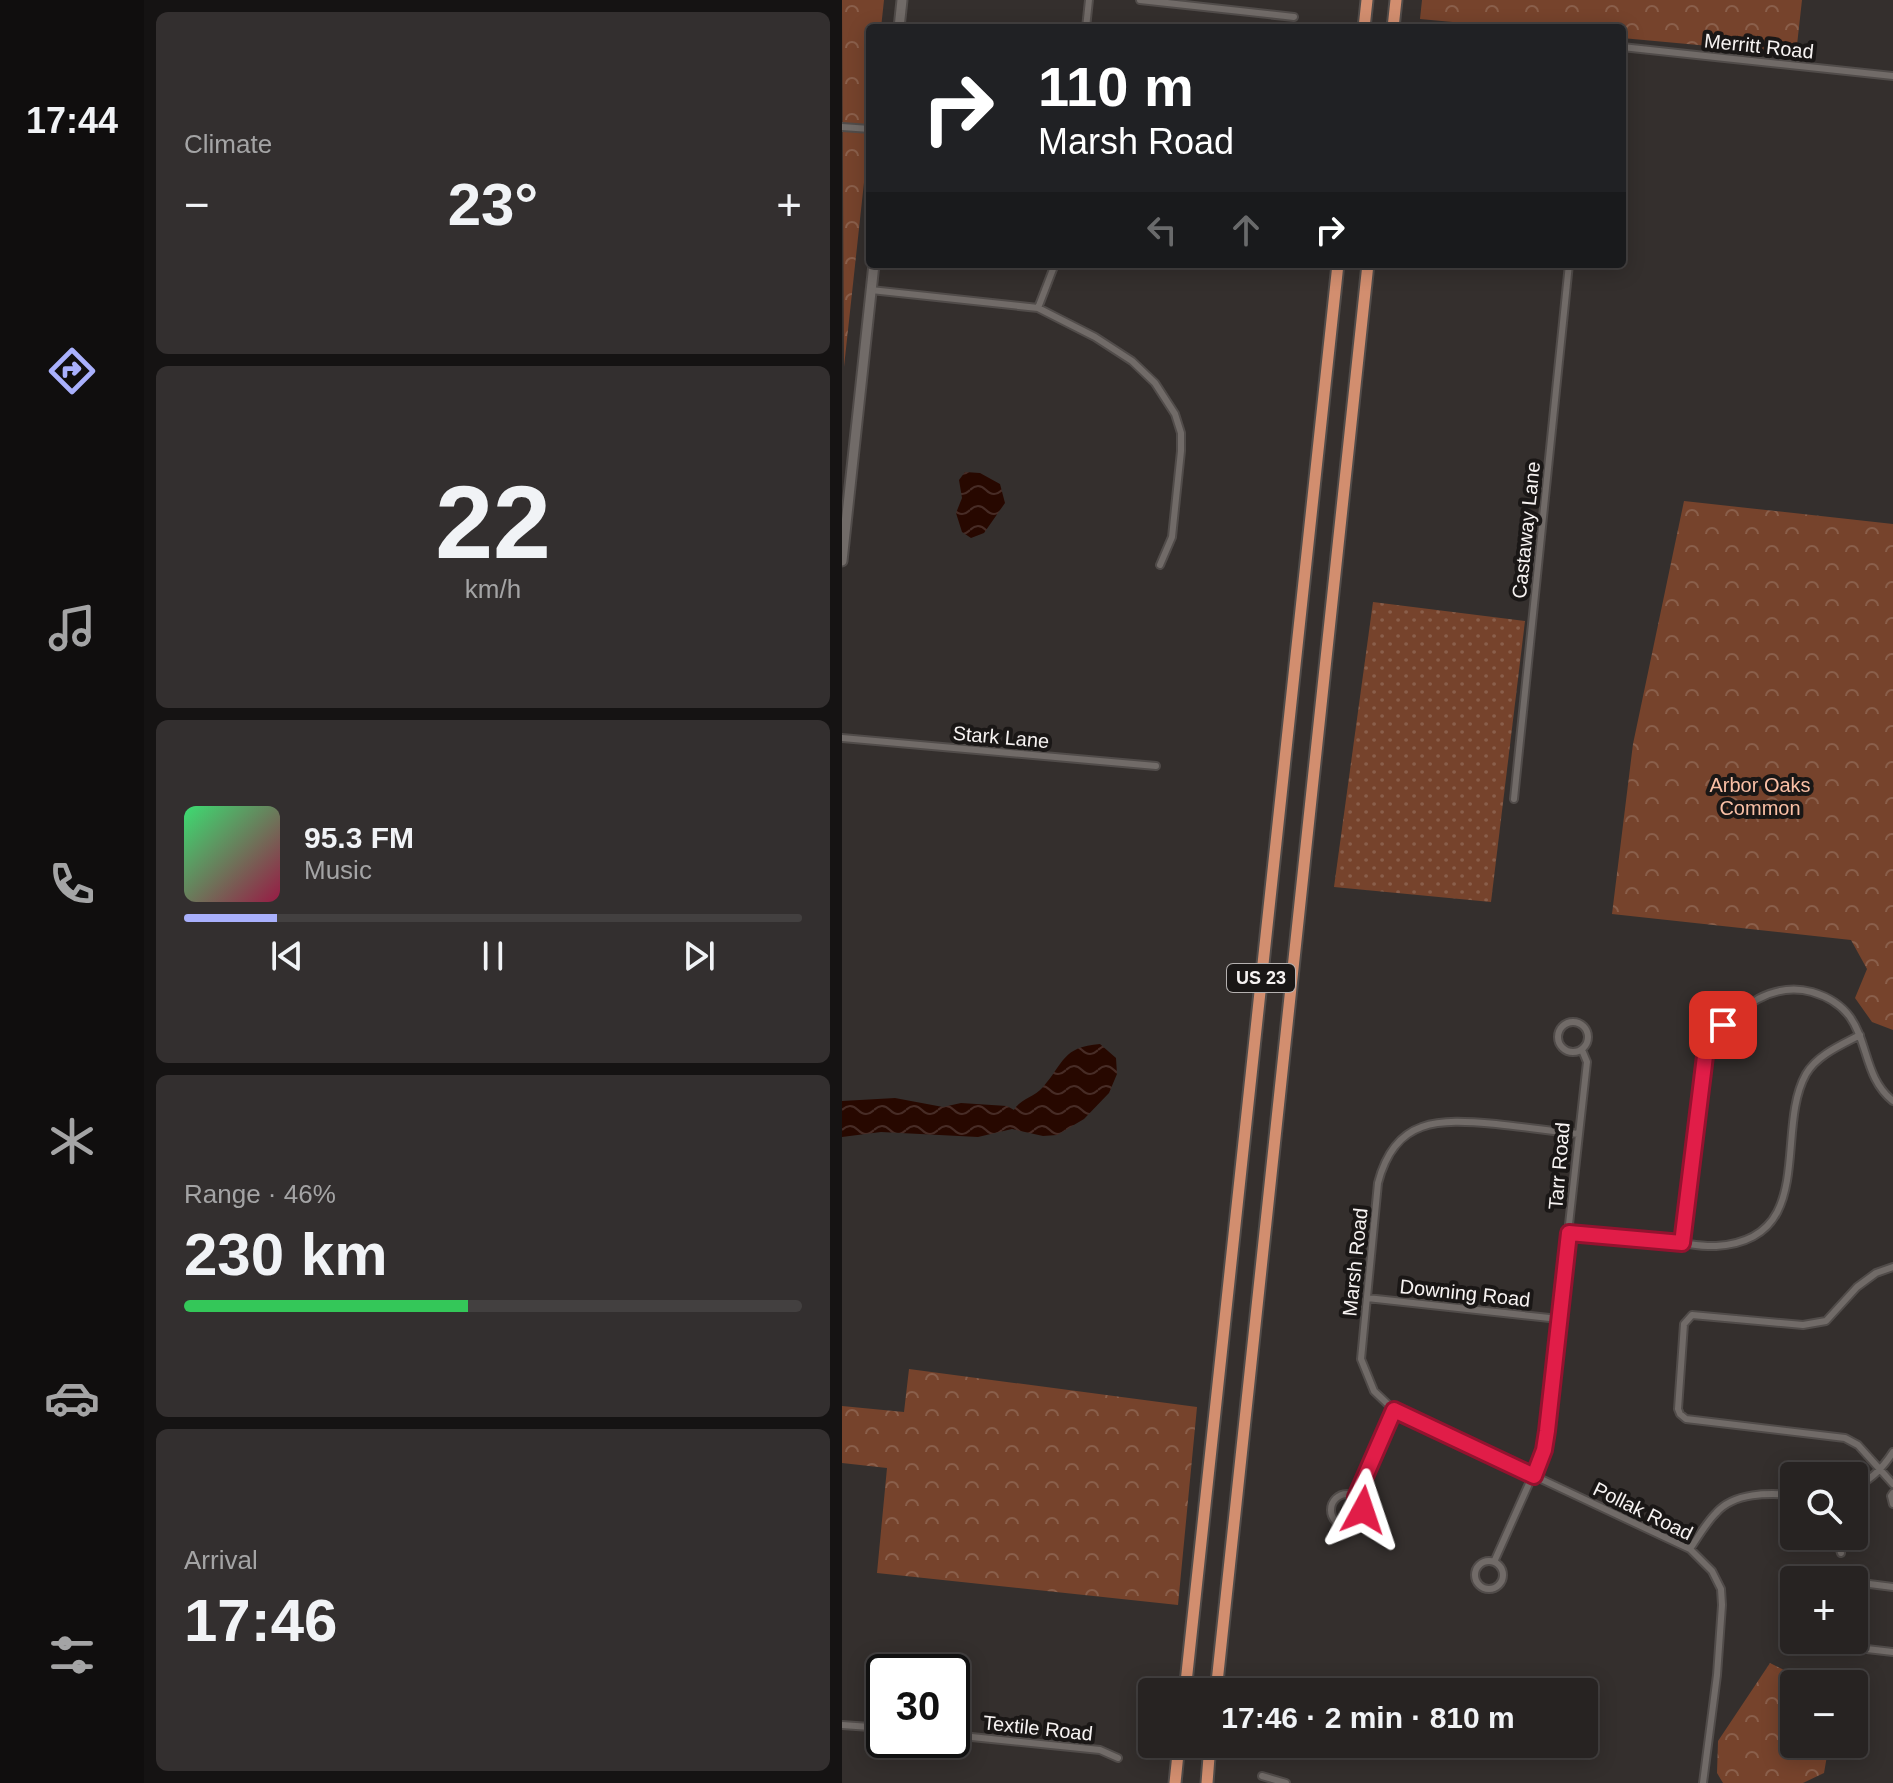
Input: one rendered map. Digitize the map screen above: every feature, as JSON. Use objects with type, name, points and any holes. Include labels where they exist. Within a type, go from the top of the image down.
[{"type":"highway","points":[[1364,24],[1367,0]]},
{"type":"highway","points":[[1393,24],[1396,0]]},
{"type":"highway","name":"US 23","points":[[1186,1678],[1338,268]]},
{"type":"highway","name":"US 23","points":[[1217,1678],[1368,268]]},
{"type":"highway","points":[[1175,1783],[1178,1758]]},
{"type":"highway","points":[[1207,1780],[1209,1758]]},
{"type":"main road","points":[[899,24],[902,0]]},
{"type":"main road","points":[[842,561],[874,268]]},
{"type":"street","points":[[1086,24],[1089,0]]},
{"type":"street","points":[[1140,0],[1294,17]]},
{"type":"street","name":"Merritt Road","points":[[1626,47],[1893,76]]},
{"type":"street","points":[[842,127],[866,129]]},
{"type":"street","points":[[1038,308],[1053,268]]},
{"type":"street","name":"Castaway Lane","points":[[1514,799],[1569,268]]},
{"type":"street","points":[[871,290],[1038,308],[1095,337],[1132,361],[1155,383],[1175,414],[1181,433],[1172,537],[1160,565]]},
{"type":"street","name":"Stark Lane","points":[[842,738],[1156,766]]},
{"type":"street","points":[[1682,1243],[1705,1056],[1714,1036],[1739,1011],[1771,993],[1797,989],[1839,1005],[1849,1014],[1878,1080],[1893,1101]]},
{"type":"street","points":[[1577,1022],[1586,1027],[1588,1042],[1582,1050],[1568,1051],[1560,1045],[1560,1030],[1567,1023],[1577,1022]]},
{"type":"street","points":[[1569,1233],[1713,1247],[1742,1241],[1757,1233],[1775,1215],[1786,1192],[1797,1099],[1805,1076],[1818,1060],[1860,1035]]},
{"type":"street","name":"Tarr Road","points":[[1494,1562],[1534,1476],[1546,1441],[1587,1062],[1582,1050]]},
{"type":"street","name":"Marsh Road","points":[[1534,1476],[1394,1410],[1374,1391],[1361,1359],[1378,1183],[1392,1147],[1407,1134],[1428,1123],[1456,1120],[1578,1134]]},
{"type":"street","points":[[1893,1267],[1876,1273],[1857,1287],[1826,1321],[1803,1325],[1692,1315],[1684,1324],[1678,1397],[1680,1414],[1686,1419],[1845,1438],[1858,1445],[1893,1484]]},
{"type":"street","name":"Downing Road","points":[[1367,1298],[1559,1319]]},
{"type":"street","points":[[1356,1497],[1394,1410]]},
{"type":"street","points":[[1868,1479],[1893,1452]]},
{"type":"street","name":"Pollak Road","points":[[1534,1476],[1690,1549],[1712,1571],[1721,1589],[1722,1605],[1717,1675],[1703,1783]]},
{"type":"street","points":[[1893,1493],[1893,1504]]},
{"type":"street","points":[[1346,1494],[1356,1497],[1363,1510],[1359,1520],[1346,1526],[1337,1521],[1332,1513],[1337,1498],[1346,1494]]},
{"type":"street","points":[[1690,1549],[1717,1510],[1740,1498],[1780,1494]]},
{"type":"street","points":[[1494,1562],[1501,1568],[1502,1581],[1495,1588],[1482,1587],[1476,1580],[1476,1571],[1481,1563],[1494,1562]]},
{"type":"street","points":[[1868,1584],[1893,1587]]},
{"type":"street","points":[[1868,1649],[1893,1652]]},
{"type":"street","points":[[842,1725],[866,1727]]},
{"type":"street","name":"Textile Road","points":[[970,1737],[1100,1750],[1118,1758]]},
{"type":"street","points":[[1262,1776],[1286,1783]]},
{"type":"green space","points":[[842,0],[884,0],[881,24],[866,24],[866,164],[844,367]]},
{"type":"green space","points":[[1422,0],[1802,0],[1796,54],[1626,38],[1626,24],[1474,24],[1420,19]]},
{"type":"green space","name":"Arbor Oaks Common","points":[[1684,501],[1893,524],[1893,1030],[1872,1022],[1855,998],[1867,969],[1851,940],[1612,914],[1633,744]]},
{"type":"green space","points":[[1373,602],[1525,621],[1491,902],[1334,887]]},
{"type":"green space","points":[[909,1369],[1197,1407],[1178,1605],[877,1573],[887,1468],[842,1463],[842,1406],[904,1412]]},
{"type":"green space","points":[[1770,1663],[1784,1670],[1780,1670],[1780,1758],[1827,1758],[1824,1773],[1803,1783],[1723,1783],[1717,1773],[1718,1741]]},
{"type":"water","points":[[965,472],[980,473],[1000,484],[1005,503],[984,533],[971,538],[962,532],[956,513],[962,498],[959,480]]},
{"type":"water","points":[[1100,1044],[1116,1058],[1117,1074],[1109,1093],[1084,1119],[1057,1135],[1043,1136],[1012,1129],[978,1137],[881,1132],[842,1137],[842,1101],[895,1098],[943,1107],[961,1103],[1007,1106],[1014,1110],[1039,1091],[1071,1053]]},
{"type":"route","points":[[1363,1510],[1356,1497],[1394,1410],[1534,1476],[1547,1431],[1569,1233],[1682,1243],[1705,1056],[1723,1025]]}]
